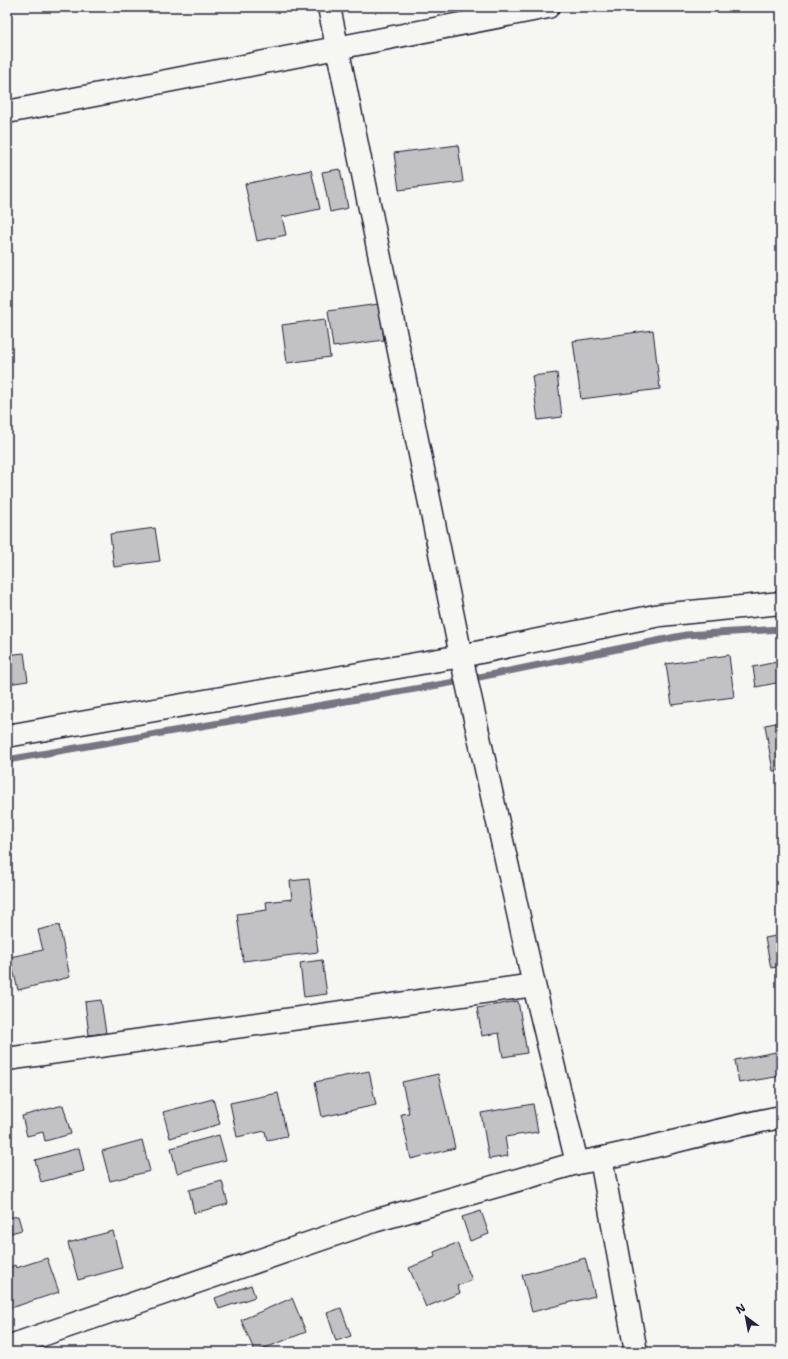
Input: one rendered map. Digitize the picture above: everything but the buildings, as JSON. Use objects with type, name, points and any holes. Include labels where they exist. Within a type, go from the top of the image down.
[{"type":"street","points":[[329,7],[461,656],[534,985],[577,1163]]},
{"type":"street","points":[[7,112],[548,7]]},
{"type":"street","points":[[7,736],[461,656],[660,615],[781,603]]},
{"type":"street","points":[[7,1059],[534,985]]},
{"type":"street","points":[[7,1347],[374,1221],[577,1163],[735,1126],[781,1118]]},
{"type":"street","points":[[601,1158],[636,1352]]},
{"type":"waterway","points":[[7,760],[455,682],[686,635],[781,629]]}]
